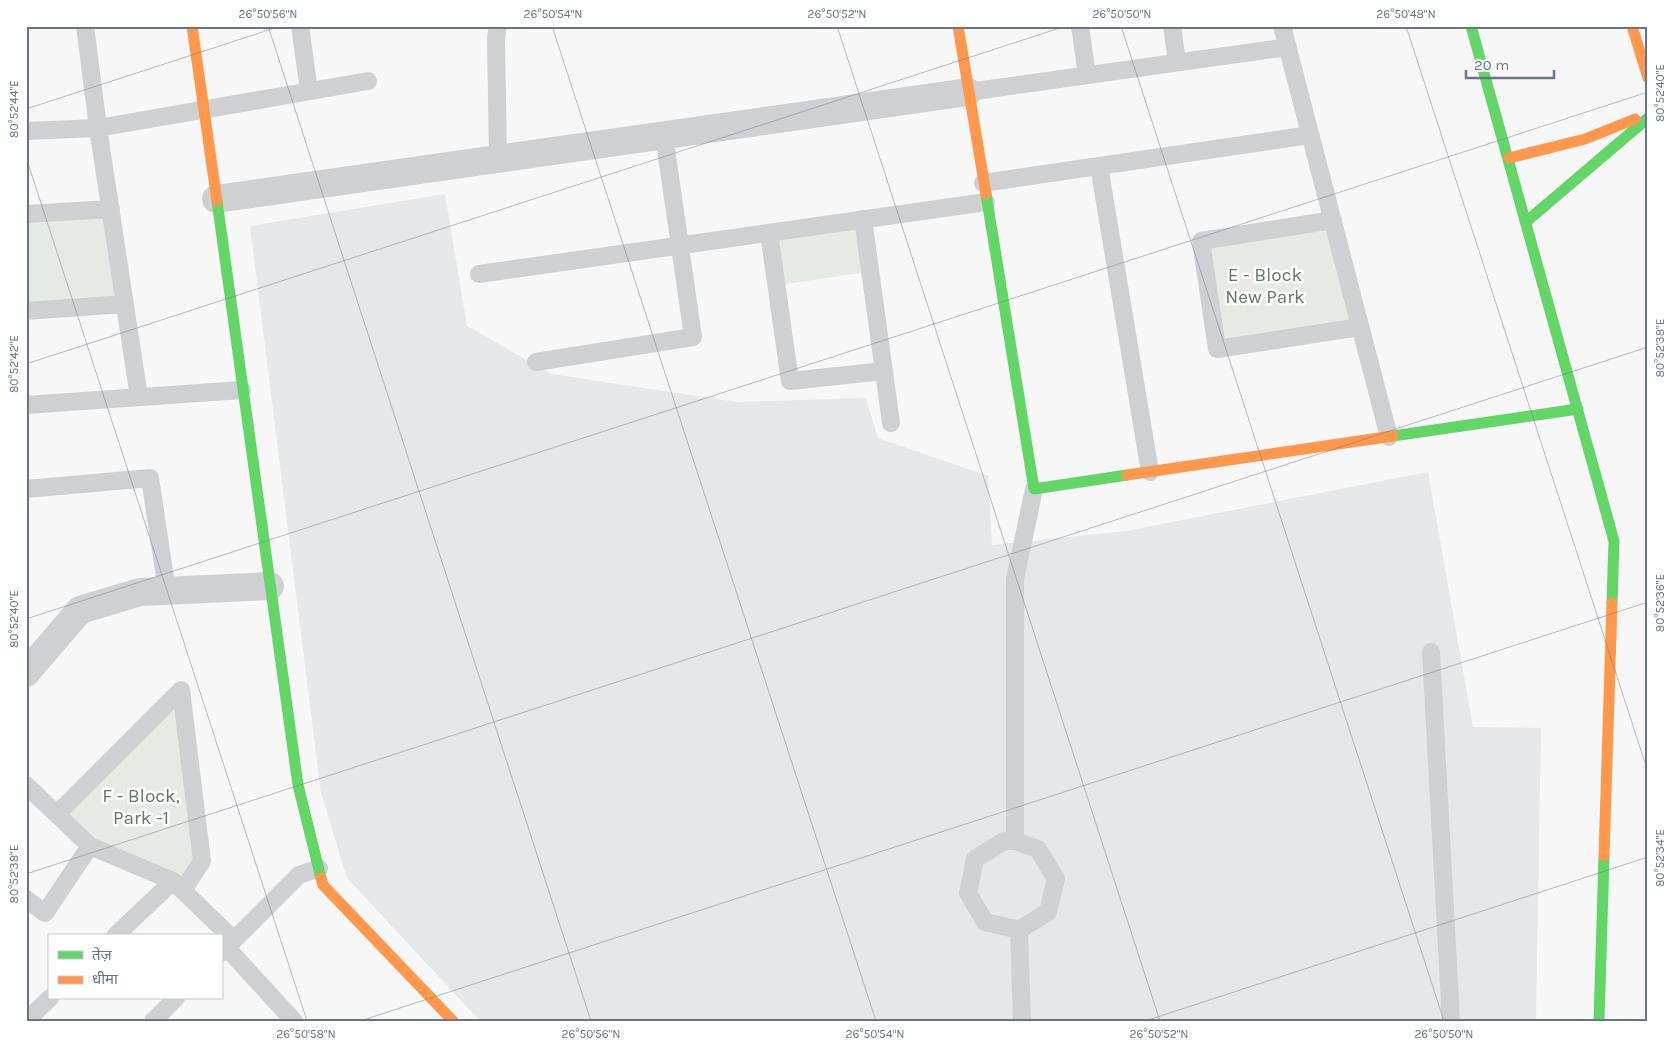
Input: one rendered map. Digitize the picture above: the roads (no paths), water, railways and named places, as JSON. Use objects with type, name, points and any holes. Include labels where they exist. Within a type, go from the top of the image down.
[{"type":"street","points":[[192,26],[298,785],[323,885],[444,1018]]},
{"type":"street","points":[[958,26],[1034,489],[1578,409]]},
{"type":"street","points":[[1472,26],[1614,541],[1599,1021]]},
{"type":"street","points":[[1632,26],[1648,78]]},
{"type":"street","points":[[216,199],[968,92]]},
{"type":"street","points":[[1509,158],[1585,139],[1648,114]]},
{"type":"street","points":[[1527,222],[1648,118]]},
{"type":"street","points":[[29,664],[80,610],[140,592],[270,586]]},
{"type":"lane","points":[[85,26],[98,128],[139,397]]},
{"type":"lane","points":[[300,26],[309,91]]},
{"type":"lane","points":[[498,26],[496,38],[498,159]]},
{"type":"lane","points":[[1080,26],[1087,75]]},
{"type":"lane","points":[[1172,26],[1177,62]]},
{"type":"lane","points":[[1282,26],[1389,437]]},
{"type":"lane","points":[[968,92],[1288,47]]},
{"type":"lane","points":[[26,131],[98,128],[368,81]]},
{"type":"lane","points":[[536,362],[693,337],[664,135]]},
{"type":"lane","points":[[983,183],[1310,135]]},
{"type":"lane","points":[[1099,166],[1150,472]]},
{"type":"lane","points":[[479,274],[986,202]]},
{"type":"lane","points":[[26,214],[111,209]]},
{"type":"lane","points":[[863,220],[891,423]]},
{"type":"lane","points":[[1333,220],[1201,241],[1217,349],[1360,327]]},
{"type":"lane","points":[[769,233],[790,381],[884,371]]},
{"type":"lane","points":[[26,311],[125,304]]},
{"type":"lane","points":[[26,405],[242,390]]},
{"type":"lane","points":[[26,489],[150,478],[167,591]]},
{"type":"lane","points":[[1015,840],[1015,579],[1034,489]]},
{"type":"lane","points":[[1431,652],[1452,1021]]},
{"type":"lane","points":[[57,814],[181,690],[202,861],[178,885],[117,934]]},
{"type":"lane","points":[[26,785],[90,846],[178,885],[217,934]]},
{"type":"lane","points":[[1015,840],[1038,849],[1056,879],[1048,912],[1019,930],[985,922],[968,892],[975,859],[1004,841],[1015,840]]},
{"type":"lane","points":[[26,899],[45,913],[90,846]]},
{"type":"lane","points":[[294,1021],[227,947],[299,875],[319,868]]},
{"type":"lane","points":[[1019,930],[1022,1021]]},
{"type":"lane","points":[[26,1021],[48,1000]]},
{"type":"lane","points":[[153,1021],[174,1000]]},
{"type":"park label","name":"E - Block New Park","points":[[1265,286]]},
{"type":"park label","name":"F - Block, Park -1","points":[[141,807]]}]
